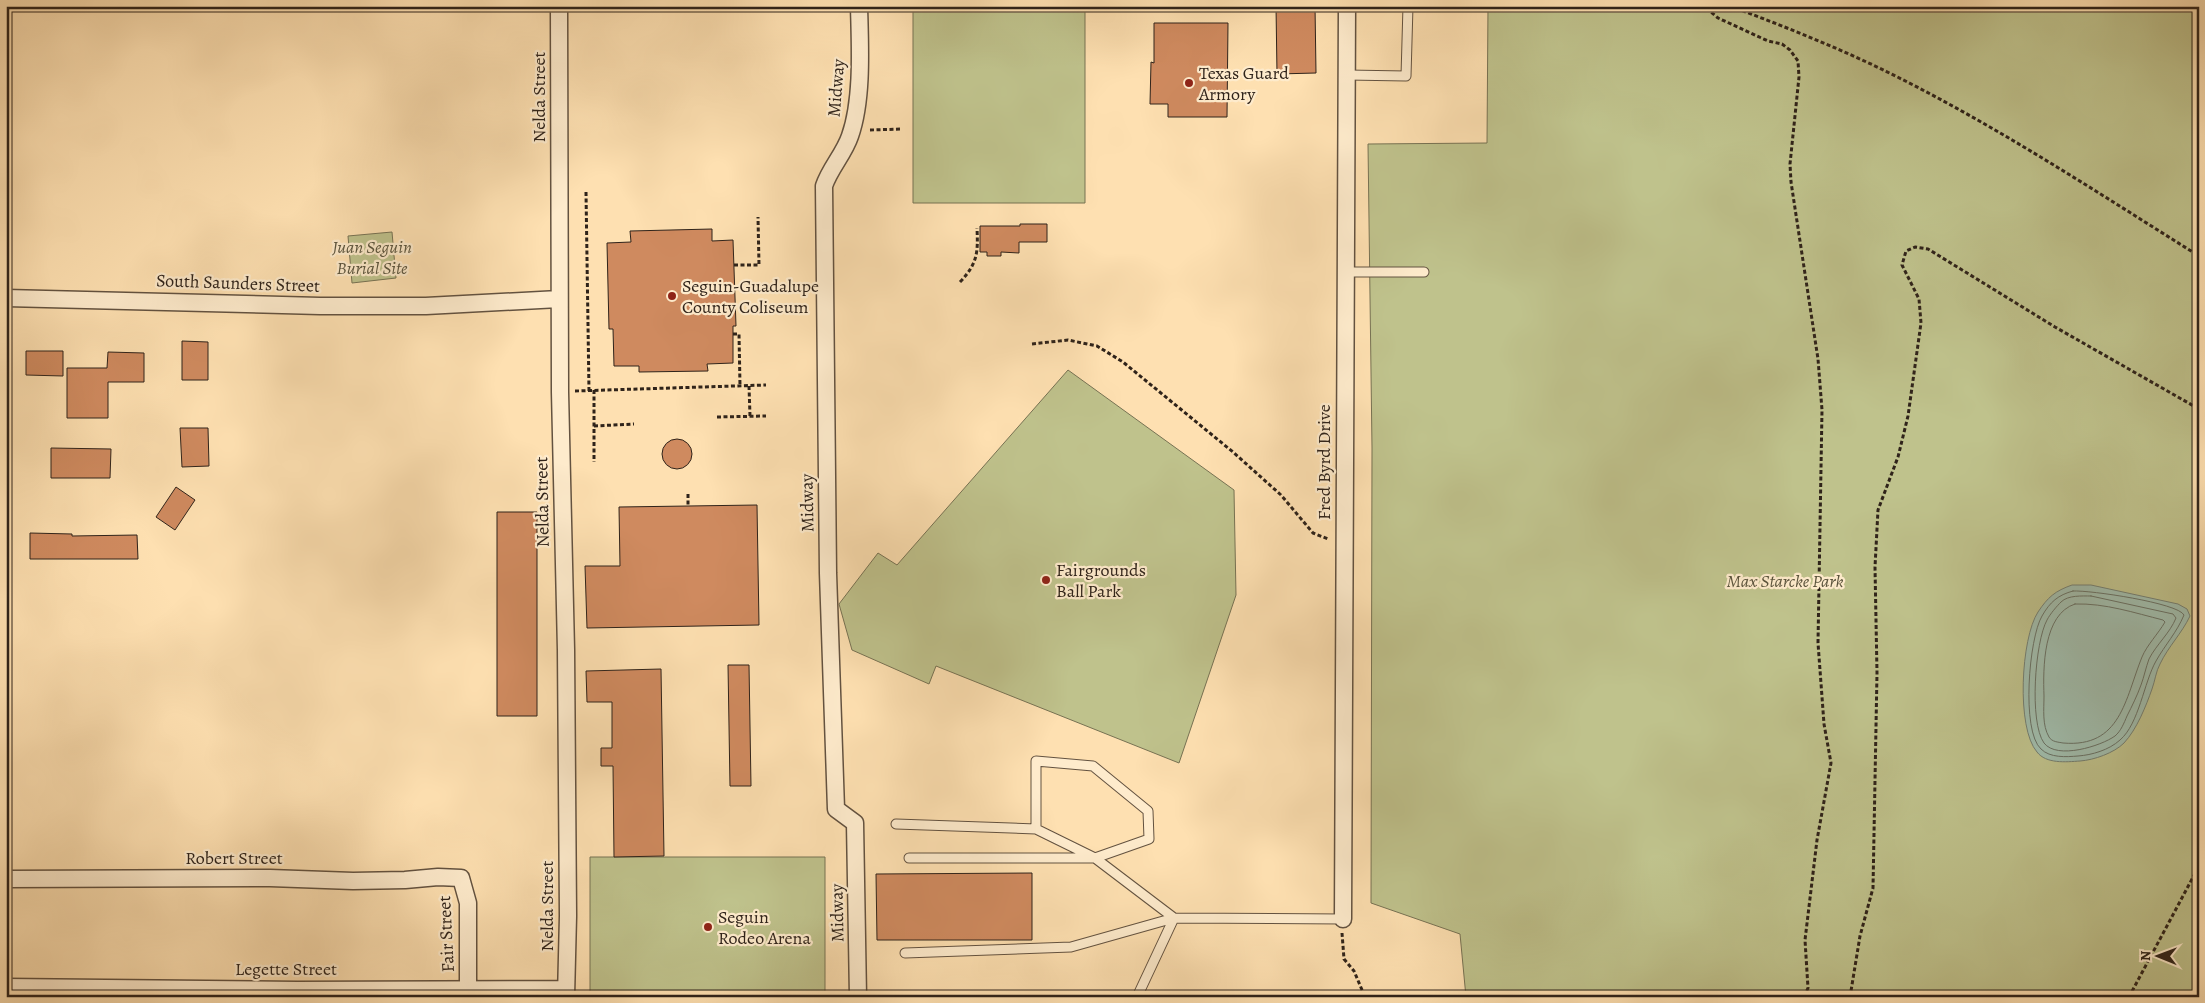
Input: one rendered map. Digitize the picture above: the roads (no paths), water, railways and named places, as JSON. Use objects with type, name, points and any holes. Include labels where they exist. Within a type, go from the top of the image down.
[{"type":"street","name":"Midway","points":[[858,997],[855,823],[836,810],[828,573],[824,186],[828,174],[844,150],[855,120],[858,81],[859,6]]},
{"type":"street","name":"Fred Byrd Drive","points":[[1342,918],[1347,6]]},
{"type":"street","name":"Nelda Street","points":[[562,10],[559,300],[566,660],[568,916],[566,993]]},
{"type":"street","name":"South Saunders Street","points":[[6,298],[320,306],[426,306],[559,300]]},
{"type":"street","name":"Robert Street","points":[[6,879],[270,878],[353,881],[438,877],[461,878]]},
{"type":"street","name":"Fair Street","points":[[461,878],[468,902],[468,989]]},
{"type":"street","name":"Legette Street","points":[[6,987],[184,993],[468,989],[566,993]]},
{"type":"lane","points":[[1347,74],[1406,76],[1408,6]]},
{"type":"lane","points":[[1345,272],[1424,272]]},
{"type":"lane","points":[[909,858],[1095,858],[1149,839],[1148,811],[1093,766],[1036,761],[1036,829]]},
{"type":"lane","points":[[896,824],[1036,829],[1095,858],[1174,918]]},
{"type":"lane","points":[[905,953],[1071,947],[1174,918],[1342,918]]},
{"type":"lane","points":[[1137,997],[1174,918]]},
{"type":"water","points":[[2072,585],[2091,585],[2178,604],[2187,609],[2190,616],[2160,664],[2141,717],[2124,743],[2109,753],[2091,759],[2057,761],[2041,756],[2030,740],[2026,724],[2023,683],[2028,641],[2032,624],[2038,612],[2052,595]]},
{"type":"place","name":"Texas Guard Armory","points":[[1189,83]]},
{"type":"place","name":"Seguin-Guadalupe County Coliseum","points":[[672,296]]},
{"type":"place","name":"Fairgrounds Ball Park","points":[[1046,580]]},
{"type":"place","name":"Seguin Rodeo Arena","points":[[708,927]]},
{"type":"park label","name":"Juan Seguin Burial Site","points":[[372,257]]},
{"type":"park label","name":"Max Starcke Park","points":[[1785,581]]}]
